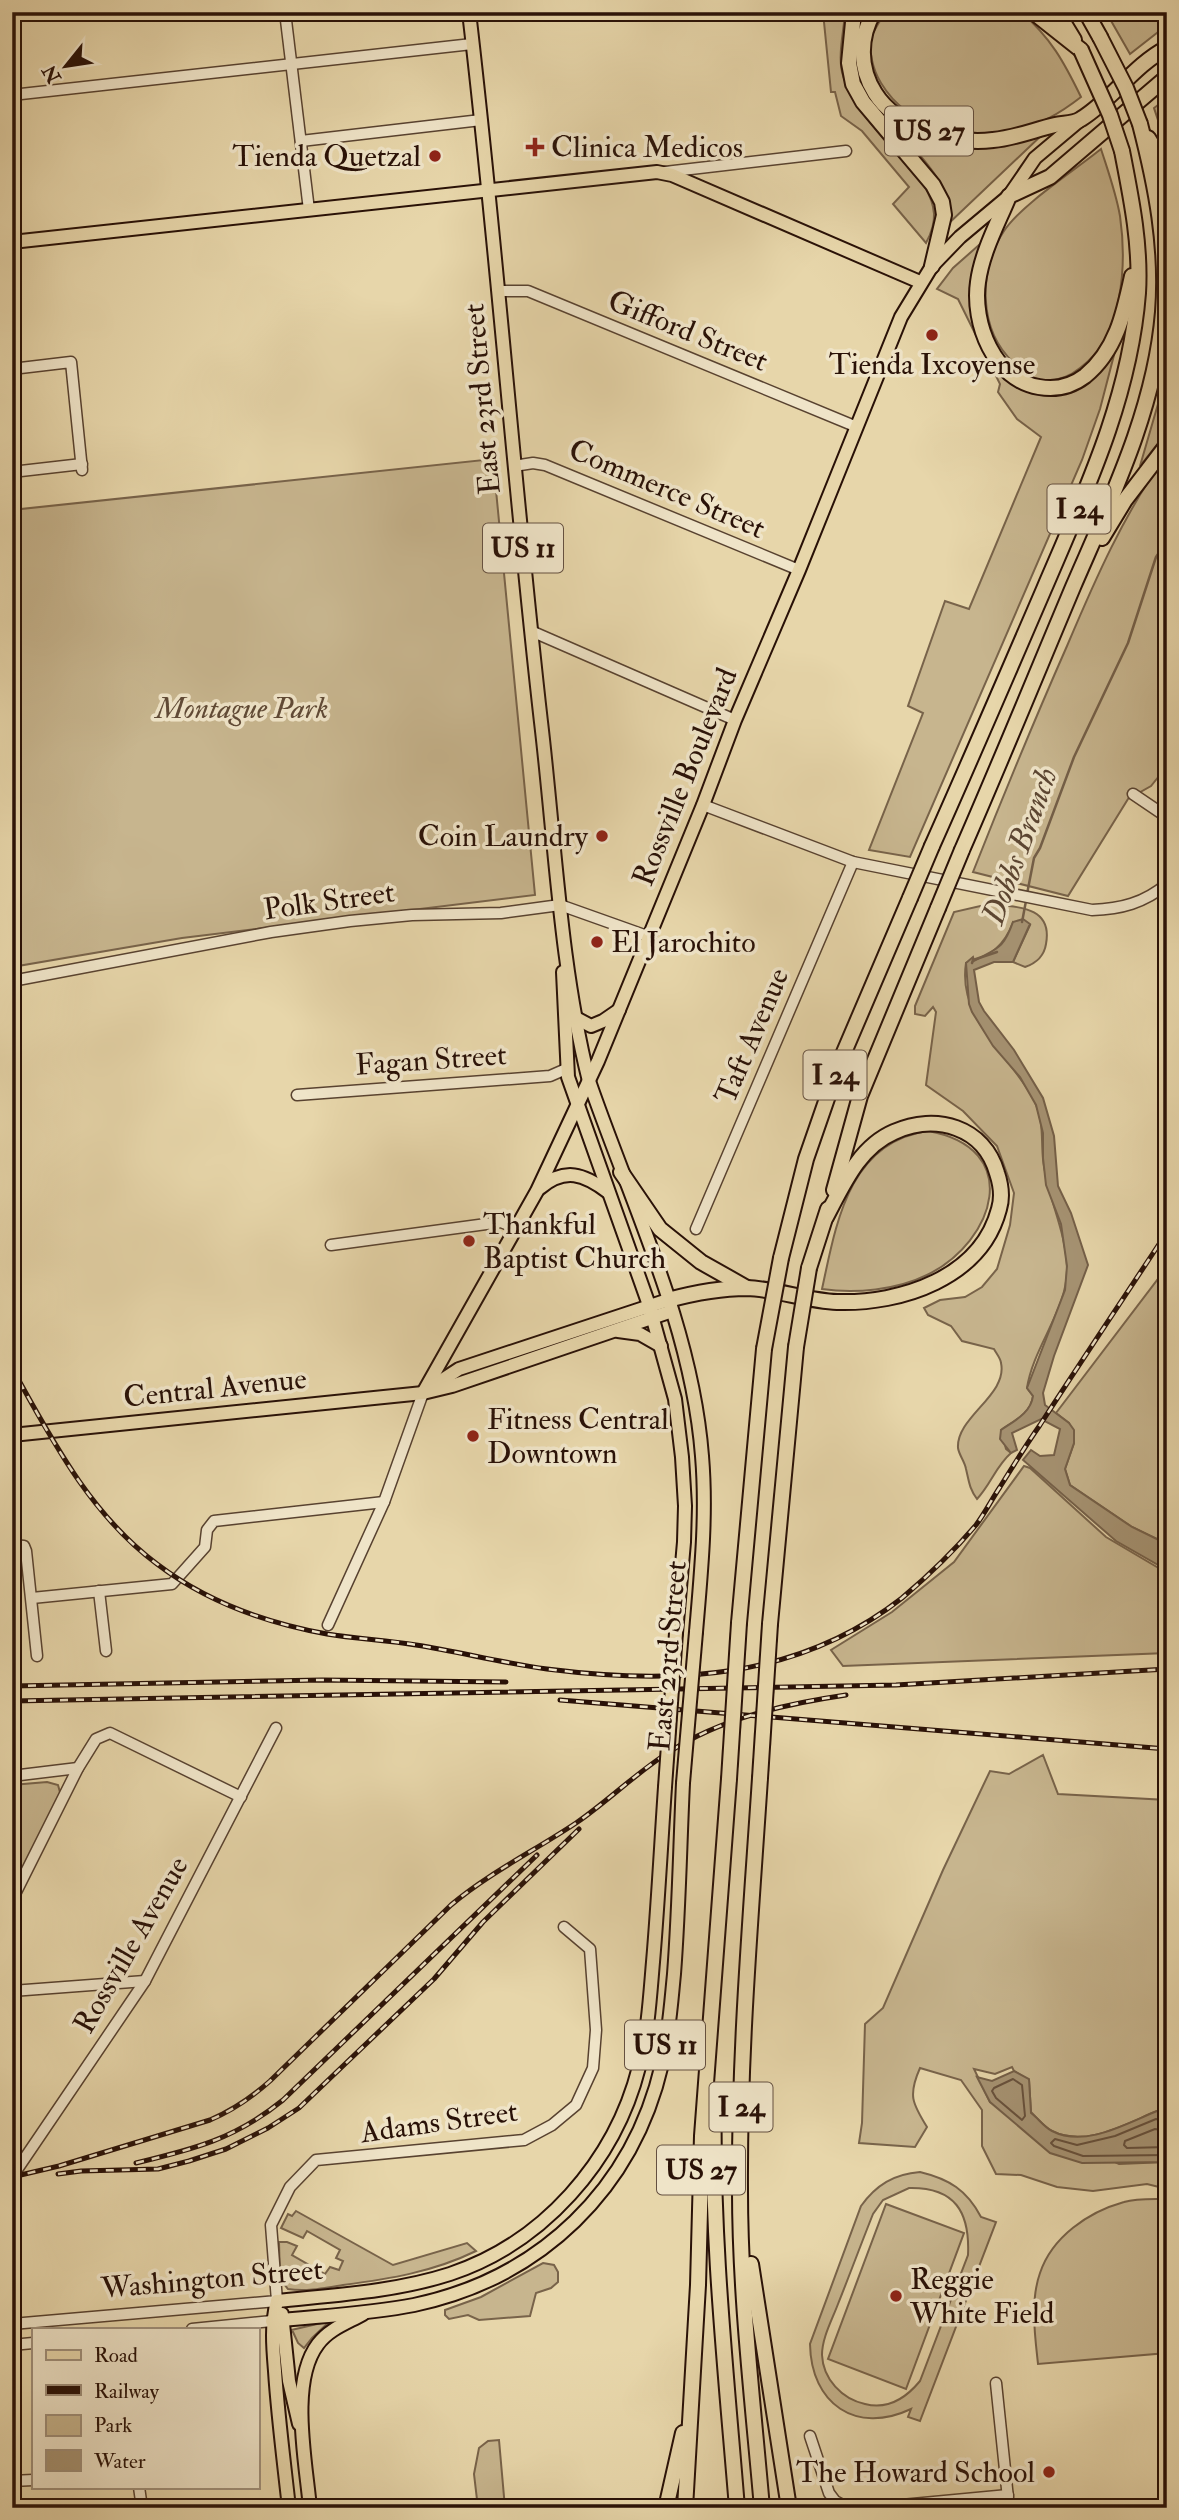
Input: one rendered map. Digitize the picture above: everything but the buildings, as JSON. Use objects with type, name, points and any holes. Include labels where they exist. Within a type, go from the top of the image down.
[{"type":"highway","points":[[854,12],[849,63],[853,84],[863,102],[933,185],[942,202],[944,215],[932,266]]},
{"type":"highway","name":"US 27","points":[[874,12],[862,46],[866,76],[880,102],[912,125],[959,139],[991,141],[1079,121]]},
{"type":"highway","points":[[1033,12],[1081,50]]},
{"type":"highway","name":"I 24","points":[[737,2508],[712,2169],[718,1950],[739,1623],[764,1349],[780,1258],[806,1160],[839,1064],[1101,453],[1129,363],[1138,291],[1138,254],[1122,151],[1110,115],[1081,50],[1057,12]]},
{"type":"highway","name":"I 24","points":[[762,2508],[745,2305],[740,2194],[741,2063],[770,1624],[796,1347],[809,1268],[860,1096],[1122,472],[1147,398],[1163,313],[1162,225],[1155,182],[1139,124],[1126,88],[1086,12]]},
{"type":"highway","name":"Rossville Boulevard","points":[[1079,121],[1167,48]]},
{"type":"highway","name":"Rossville Boulevard","points":[[1009,196],[1049,177],[1167,77]]},
{"type":"highway","points":[[1139,124],[1167,169]]},
{"type":"highway","points":[[1009,196],[984,260],[978,282],[978,305],[981,323],[996,359],[1019,381],[1032,386],[1060,388],[1085,376],[1109,348],[1121,324],[1138,254]]},
{"type":"highway","points":[[1073,587],[1125,500],[1167,445]]},
{"type":"highway","points":[[670,1305],[699,1292],[748,1288],[836,1302],[895,1297],[924,1288],[949,1276],[970,1259],[988,1236],[999,1210],[1002,1189],[993,1160],[978,1139],[955,1126],[933,1122],[893,1132],[866,1151],[847,1177],[826,1217]]},
{"type":"highway","points":[[621,1172],[660,1230],[701,1262],[748,1288]]},
{"type":"highway","name":"US 27","points":[[685,2508],[698,2285],[702,2136],[718,1950]]},
{"type":"highway","points":[[740,2194],[789,2508]]},
{"type":"highway","points":[[666,2508],[692,2390]]},
{"type":"main road","name":"East 23rd Street","points":[[414,2305],[490,2280],[553,2242],[583,2215],[607,2187],[642,2127],[663,2063],[670,2012],[676,1945],[683,1783],[705,1521],[702,1455],[693,1390],[670,1305],[589,1081],[576,1018],[560,905],[514,466],[489,191],[468,12]]},
{"type":"main road","name":"Rossville Boulevard","points":[[423,1393],[537,1191],[589,1081],[704,805],[735,720],[901,317],[932,266],[960,237],[1009,196],[1035,158],[1079,121]]},
{"type":"main road","points":[[12,242],[657,173],[672,175],[920,282]]},
{"type":"main road","name":"East 23rd Street","points":[[416,2283],[451,2274],[485,2259],[515,2242],[566,2200],[611,2139],[626,2108],[640,2066],[648,2018],[684,1542],[683,1469],[675,1399],[651,1311],[577,1107],[566,1069],[560,905]]},
{"type":"main road","points":[[576,1018],[591,1026],[619,1010]]},
{"type":"main road","points":[[537,1191],[548,1182],[566,1175],[582,1175],[609,1193]]},
{"type":"main road","name":"Central Avenue","points":[[423,1393],[459,1368],[670,1305]]},
{"type":"main road","name":"Central Avenue","points":[[12,1435],[423,1393],[452,1386],[615,1331],[651,1311]]},
{"type":"main road","points":[[615,1331],[640,1334],[661,1346]]},
{"type":"main road","name":"Washington Street","points":[[277,2301],[381,2290],[416,2283]]},
{"type":"main road","points":[[277,2301],[276,2397],[289,2508]]},
{"type":"main road","name":"Washington Street","points":[[278,2321],[414,2305]]},
{"type":"main road","name":"US 11","points":[[310,2508],[303,2437],[303,2383],[310,2356],[330,2332],[369,2311]]},
{"type":"main road","points":[[278,2321],[295,2414],[303,2437]]},
{"type":"street","points":[[285,12],[309,210]]},
{"type":"street","points":[[12,95],[472,44]]},
{"type":"street","points":[[301,141],[481,120]]},
{"type":"street","points":[[657,173],[846,151]]},
{"type":"street","name":"Gifford Street","points":[[498,291],[528,291],[857,427]]},
{"type":"street","points":[[12,369],[71,362],[82,467],[12,472]]},
{"type":"street","name":"Commerce Street","points":[[514,466],[533,463],[545,465],[799,570]]},
{"type":"street","points":[[531,631],[735,720]]},
{"type":"street","points":[[1133,794],[1167,817]]},
{"type":"street","points":[[704,805],[853,862],[1092,910],[1131,905],[1167,884]]},
{"type":"street","name":"Taft Avenue","points":[[696,1229],[853,862]]},
{"type":"street","name":"Polk Street","points":[[12,981],[271,932],[412,915],[502,913],[560,905],[650,937]]},
{"type":"street","name":"Fagan Street","points":[[297,1095],[550,1076],[566,1069]]},
{"type":"street","points":[[331,1245],[501,1222],[516,1228]]},
{"type":"street","points":[[328,1625],[384,1502],[423,1393]]},
{"type":"street","points":[[32,1598],[172,1584],[205,1547],[207,1530],[214,1521],[384,1502]]},
{"type":"street","points":[[12,1545],[24,1546],[26,1551],[37,1656]]},
{"type":"street","points":[[99,1591],[106,1651]]},
{"type":"street","name":"Rossville Avenue","points":[[12,2177],[145,1981],[276,1728]]},
{"type":"street","points":[[12,1900],[78,1768],[96,1739],[110,1733],[241,1797]]},
{"type":"street","points":[[12,1776],[78,1768]]},
{"type":"street","name":"Adams Street","points":[[277,2301],[271,2225],[290,2187],[316,2160],[340,2160],[524,2140],[552,2125],[576,2105],[593,2068],[595,2010],[590,1949],[564,1927]]},
{"type":"street","points":[[12,1991],[145,1981]]},
{"type":"street","points":[[12,2161],[25,2160]]},
{"type":"street","name":"Washington Street","points":[[12,2324],[277,2301]]},
{"type":"street","name":"Washington Street","points":[[203,2328],[278,2321]]},
{"type":"street","points":[[12,2345],[32,2343]]},
{"type":"street","points":[[996,2383],[1009,2508]]},
{"type":"street","points":[[810,2436],[830,2493],[835,2501],[848,2508]]},
{"type":"street","points":[[12,2481],[32,2480]]},
{"type":"street","points":[[139,2488],[142,2508]]},
{"type":"street","points":[[870,2508],[1008,2494]]},
{"type":"green space","points":[[823,12],[845,12],[841,57],[847,86],[865,116],[928,193],[934,221],[926,243],[893,204],[909,187],[862,131],[841,116],[835,92],[831,92]]},
{"type":"green space","points":[[885,12],[1021,12],[1041,31],[1056,51],[1081,97],[1045,120],[1020,129],[961,132],[924,121],[907,112],[893,99],[876,72],[871,42]]},
{"type":"green space","points":[[1106,12],[1167,12],[1167,25],[1130,54]]},
{"type":"green space","points":[[1167,98],[1167,147],[1154,108]]},
{"type":"green space","points":[[913,131],[973,146],[993,147],[1045,132],[946,226],[946,199],[942,188],[931,168],[906,139]]},
{"type":"green space","points":[[1101,149],[1120,216],[1123,256],[1119,299],[1105,338],[1094,355],[1071,374],[1062,378],[1040,380],[1014,363],[994,334],[986,299],[990,263],[995,247],[1012,221],[1035,199]]},
{"type":"green space","points":[[988,237],[973,305],[1019,386],[1045,395],[1065,393],[1083,383],[1114,355],[1100,409],[1082,460],[910,857],[869,850],[923,713],[908,706],[945,601],[969,609],[1041,437],[1017,419],[998,392],[1000,384],[958,299],[937,289],[953,268]]},
{"type":"green space","points":[[1167,373],[1167,432],[1140,466]]},
{"type":"green space","points":[[1167,454],[1167,766],[1151,786],[1128,799],[1068,896],[973,872],[1100,572],[1137,500]]},
{"type":"green space","name":"Montague Park","points":[[493,459],[535,895],[182,938],[12,967],[12,510]]},
{"type":"green space","points":[[989,904],[1031,911],[1044,922],[1047,931],[1045,949],[1041,956],[1025,967],[1013,962],[1030,925],[1013,922],[996,949],[982,958],[966,963],[965,984],[978,1020],[1025,1085],[1038,1109],[1045,1173],[1063,1240],[1067,1268],[1062,1298],[1030,1373],[1027,1388],[1033,1396],[1032,1402],[1021,1416],[1001,1430],[1006,1449],[1011,1453],[977,1499],[958,1448],[965,1426],[997,1385],[1001,1375],[1001,1361],[994,1349],[962,1341],[951,1326],[928,1315],[924,1308],[940,1300],[965,1297],[982,1287],[997,1269],[1010,1225],[1014,1193],[997,1146],[963,1111],[926,1085],[936,1012],[933,1007],[925,1016],[915,1014],[915,1006],[954,912]]},
{"type":"green space","points":[[928,1131],[958,1141],[978,1156],[988,1175],[989,1197],[983,1219],[970,1241],[951,1260],[927,1275],[903,1284],[848,1291],[822,1289],[841,1214],[850,1190],[863,1169],[880,1151],[901,1138]]},
{"type":"green space","points":[[1167,1267],[1167,1544],[1132,1527],[1070,1485],[1065,1469],[1074,1443],[1069,1423],[1056,1413]]},
{"type":"green space","points":[[1024,1466],[1030,1468],[1106,1537],[1167,1573],[1167,1653],[843,1666],[831,1650],[892,1612],[954,1562]]},
{"type":"green space","points":[[1043,1755],[1058,1794],[1167,1800],[1167,2116],[1157,2111],[1091,2136],[1065,2136],[1043,2125],[1031,2112],[1029,2080],[1012,2067],[995,2074],[974,2069],[990,2102],[1119,2164],[1167,2162],[1167,2189],[1147,2184],[1093,2191],[1057,2187],[1021,2175],[996,2174],[982,2146],[982,2110],[961,2080],[920,2068],[914,2085],[913,2099],[927,2127],[915,2147],[859,2143],[865,2024],[883,2008],[990,1771],[1009,1774]]},
{"type":"green space","points":[[47,1782],[58,1785],[61,1796],[12,1891],[12,1785]]},
{"type":"green space","points":[[920,2172],[940,2178],[956,2187],[970,2200],[981,2217],[996,2222],[920,2421],[908,2417],[911,2409],[891,2416],[855,2416],[840,2409],[818,2383],[812,2365],[810,2344],[861,2206],[886,2182],[902,2175]],"holes":[[[909,2188],[925,2189],[948,2197],[956,2205],[966,2226],[968,2255],[920,2381],[909,2393],[889,2404],[865,2404],[849,2398],[830,2380],[823,2364],[824,2342],[873,2214],[883,2200]]]},
{"type":"green space","points":[[1167,2199],[1167,2353],[1038,2364],[1035,2295],[1040,2273],[1053,2248],[1073,2228],[1097,2212],[1134,2200]]},
{"type":"green space","name":"Reggie White Field","points":[[886,2204],[964,2233],[906,2389],[828,2359]]},
{"type":"green space","points":[[296,2211],[393,2265],[467,2243],[476,2251],[444,2264],[394,2277],[316,2289],[288,2289],[280,2279],[279,2242],[297,2246],[292,2255],[325,2274],[330,2267],[339,2270],[343,2261],[336,2258],[340,2250],[307,2231],[303,2238],[281,2228],[288,2214],[292,2216]]},
{"type":"green space","points":[[543,2263],[554,2265],[558,2272],[558,2282],[551,2288],[536,2293],[530,2316],[479,2320],[468,2315],[449,2319],[445,2315],[445,2310],[481,2297]]},
{"type":"green space","points":[[330,2321],[304,2348],[298,2343],[293,2332],[287,2331]]},
{"type":"green space","points":[[499,2440],[505,2508],[478,2508],[474,2474],[479,2448],[488,2441]]},
{"type":"water","points":[[1023,919],[1030,924],[1013,962],[994,962],[974,970],[979,1002],[1014,1050],[1043,1098],[1054,1136],[1058,1186],[1071,1213],[1088,1265],[1054,1356],[1043,1393],[1045,1405],[1074,1430],[1074,1443],[1065,1469],[1070,1485],[1132,1527],[1167,1544],[1167,1570],[1116,1541],[1023,1460],[1031,1450],[1040,1456],[1054,1455],[1060,1429],[1041,1419],[1012,1433],[1017,1450],[1011,1453],[1000,1439],[1001,1430],[1021,1416],[1032,1402],[1033,1396],[1027,1388],[1065,1290],[1067,1266],[1061,1224],[1046,1185],[1043,1133],[1036,1105],[1020,1077],[993,1046],[969,1004],[966,963],[973,957],[974,961],[998,947],[1006,938],[1013,922]]},
{"type":"water","points":[[1014,2071],[1029,2079],[1031,2113],[1049,2129],[1065,2136],[1091,2136],[1157,2111],[1167,2116],[1167,2162],[1082,2163],[1050,2153],[990,2102],[977,2077],[992,2081]]},
{"type":"waterway","name":"Dobbs Branch","points":[[1027,894],[1034,858],[1074,757],[1128,643],[1156,557],[1167,541]]},
{"type":"waterway","name":"Dobbs Branch","points":[[1022,922],[1026,901]]},
{"type":"waterway","name":"Dobbs Branch","points":[[972,963],[973,960],[997,952]]},
{"type":"railway","points":[[12,1368],[74,1474],[112,1522],[157,1564],[196,1589],[238,1609],[282,1624],[327,1634],[416,1645],[547,1669],[641,1676],[733,1670],[777,1661],[820,1646],[862,1625],[902,1598],[950,1554],[979,1520],[1167,1232]]},
{"type":"railway","points":[[12,1701],[896,1685],[1167,1669]]},
{"type":"railway","points":[[12,1686],[322,1680],[506,1682]]},
{"type":"railway","points":[[12,2177],[59,2166],[210,2120],[234,2108],[270,2081],[451,1905],[496,1872],[576,1823],[657,1760],[689,1740],[732,1721],[777,1708],[846,1695]]},
{"type":"railway","points":[[560,1700],[1167,1749]]},
{"type":"railway","points":[[58,2174],[158,2169],[189,2161],[226,2149],[268,2128],[299,2108],[434,1979],[483,1922],[579,1829]]},
{"type":"railway","points":[[136,2163],[213,2141],[248,2124],[283,2100],[537,1855]]},
{"type":"place","name":"Clinica Medicos","points":[[535,147]]},
{"type":"place","name":"Tienda Quetzal","points":[[435,156]]},
{"type":"place","name":"Tienda Ixcoyense","points":[[932,335]]},
{"type":"place","name":"Coin Laundry","points":[[602,836]]},
{"type":"place","name":"El Jarochito","points":[[597,942]]},
{"type":"place","name":"Thankful Baptist Church","points":[[469,1241]]},
{"type":"place","name":"Fitness Central Downtown","points":[[473,1436]]},
{"type":"place","name":"Reggie White Field","points":[[896,2296]]},
{"type":"place","name":"The Howard School","points":[[1049,2472]]}]
